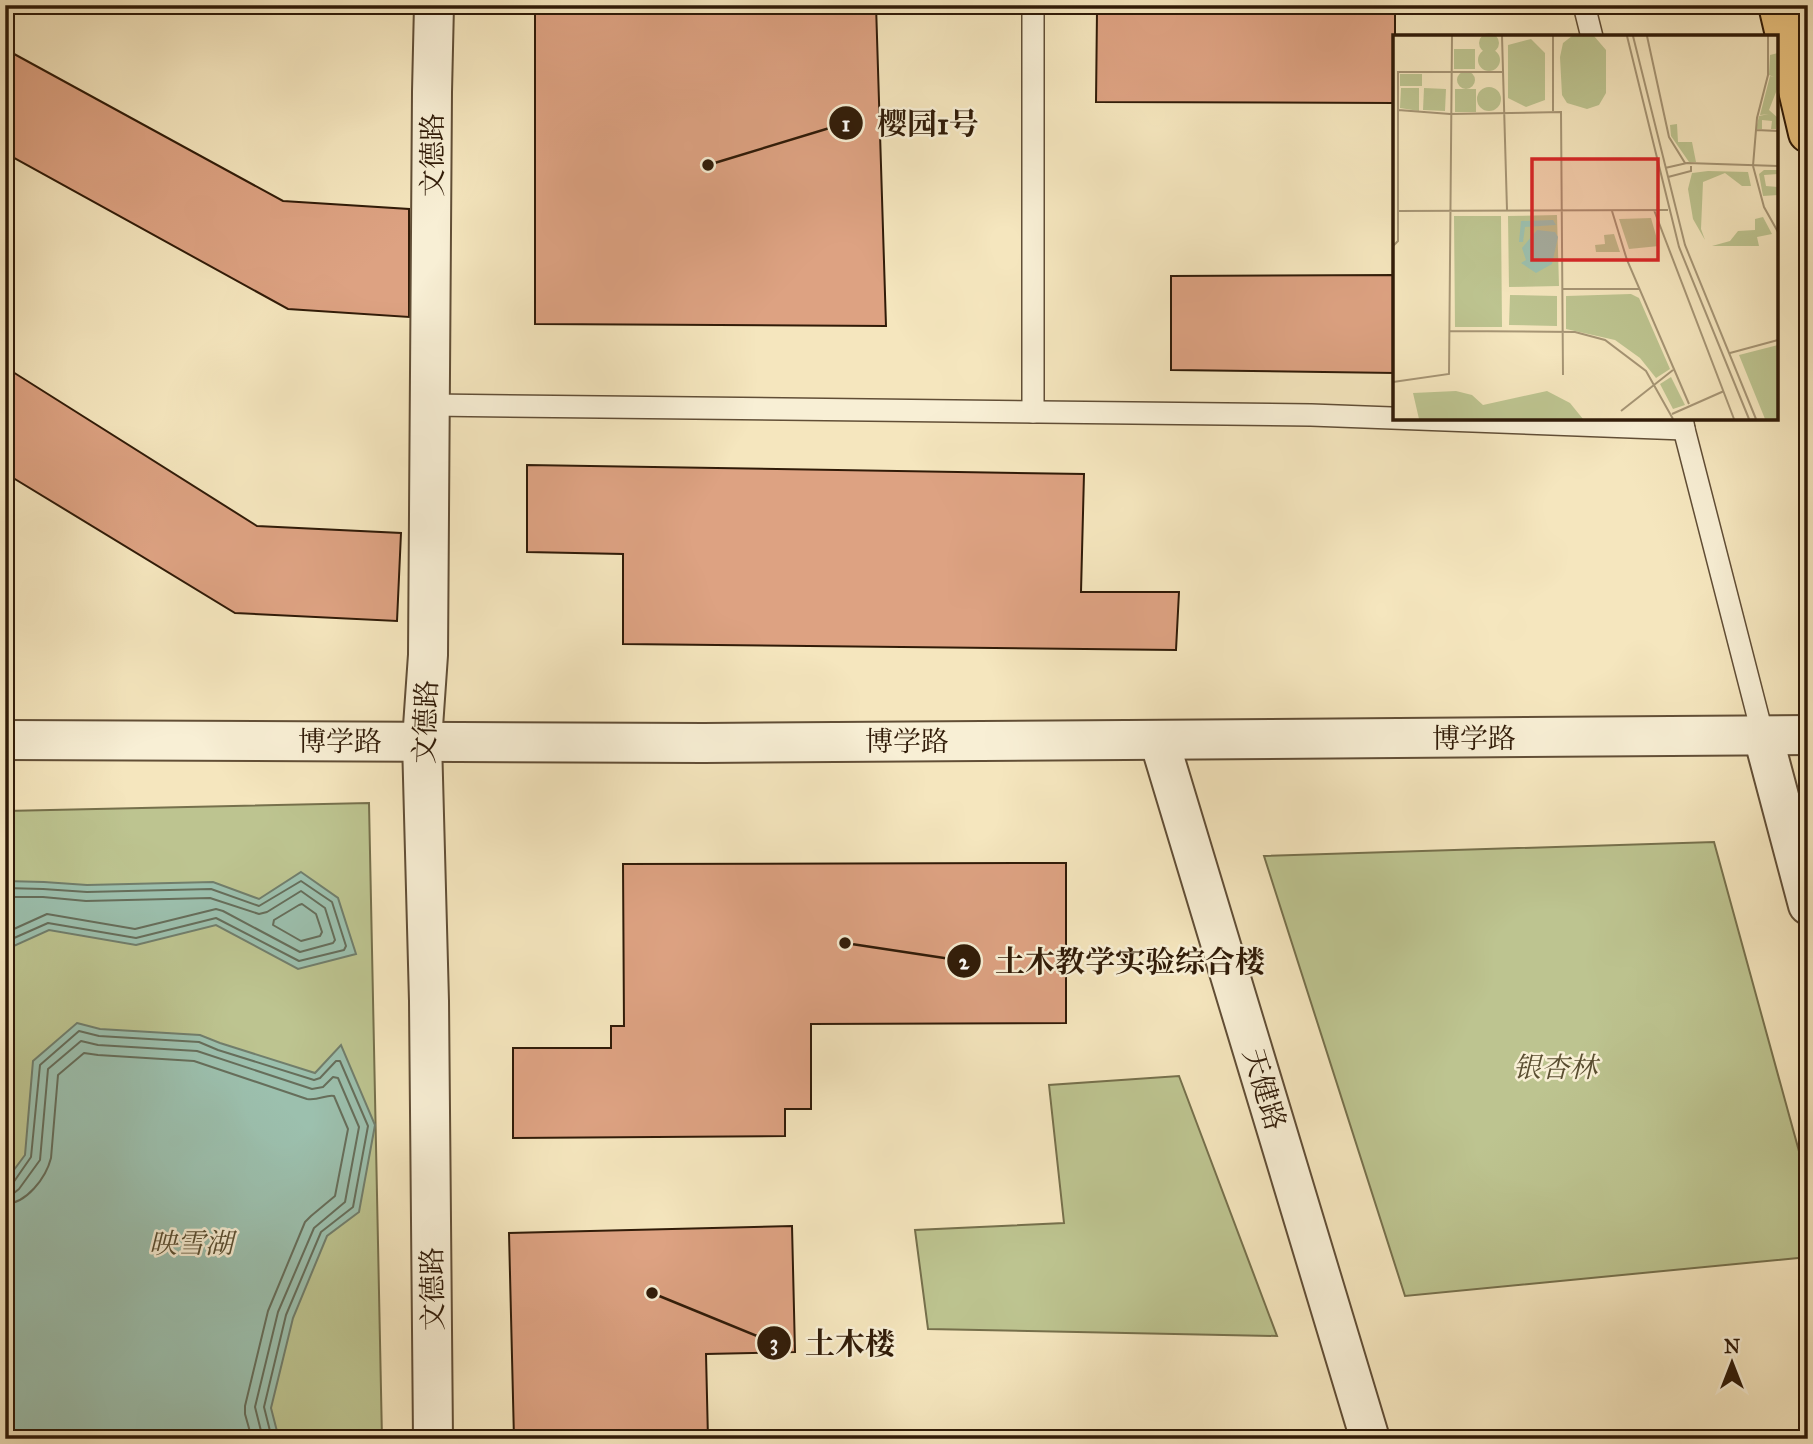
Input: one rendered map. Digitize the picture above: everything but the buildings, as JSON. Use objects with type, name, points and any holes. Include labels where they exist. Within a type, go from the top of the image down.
[{"type":"main road","points":[[1778,5],[1808,133]]},
{"type":"street","name":"文德路","points":[[433,1439],[429,1001],[422,741],[428,655],[434,5]]},
{"type":"street","name":"博学路","points":[[5,740],[718,743],[1808,735]]},
{"type":"street","points":[[1763,736],[1808,905]]},
{"type":"street","name":"天健路","points":[[1160,740],[1370,1439]]},
{"type":"lane","points":[[1033,5],[1033,412]]},
{"type":"lane","points":[[1584,5],[1591,35]]},
{"type":"lane","points":[[430,405],[1393,417]]},
{"type":"lane","points":[[1518,420],[1683,424],[1763,736]]},
{"type":"green space","name":"映雪湖","points":[[369,803],[382,1439],[5,1439],[5,811]]},
{"type":"green space","name":"银杏林","points":[[1714,842],[1808,1184],[1808,1257],[1405,1296],[1264,856]]},
{"type":"green space","points":[[1179,1076],[1277,1336],[928,1329],[915,1230],[1064,1223],[1049,1085]]},
{"type":"water","points":[[301,872],[338,898],[356,954],[298,969],[216,925],[136,945],[49,930],[5,950],[5,881],[87,885],[213,882],[259,899]]},
{"type":"water","points":[[77,1023],[100,1029],[200,1035],[315,1073],[341,1045],[375,1125],[359,1212],[327,1236],[293,1318],[271,1408],[279,1439],[5,1439],[5,1182],[25,1155],[33,1061]]},
{"type":"place","name":"樱园1号","points":[[708,165]]},
{"type":"place","name":"土木教学实验综合楼","points":[[845,943]]},
{"type":"place","name":"土木楼","points":[[652,1293]]}]
